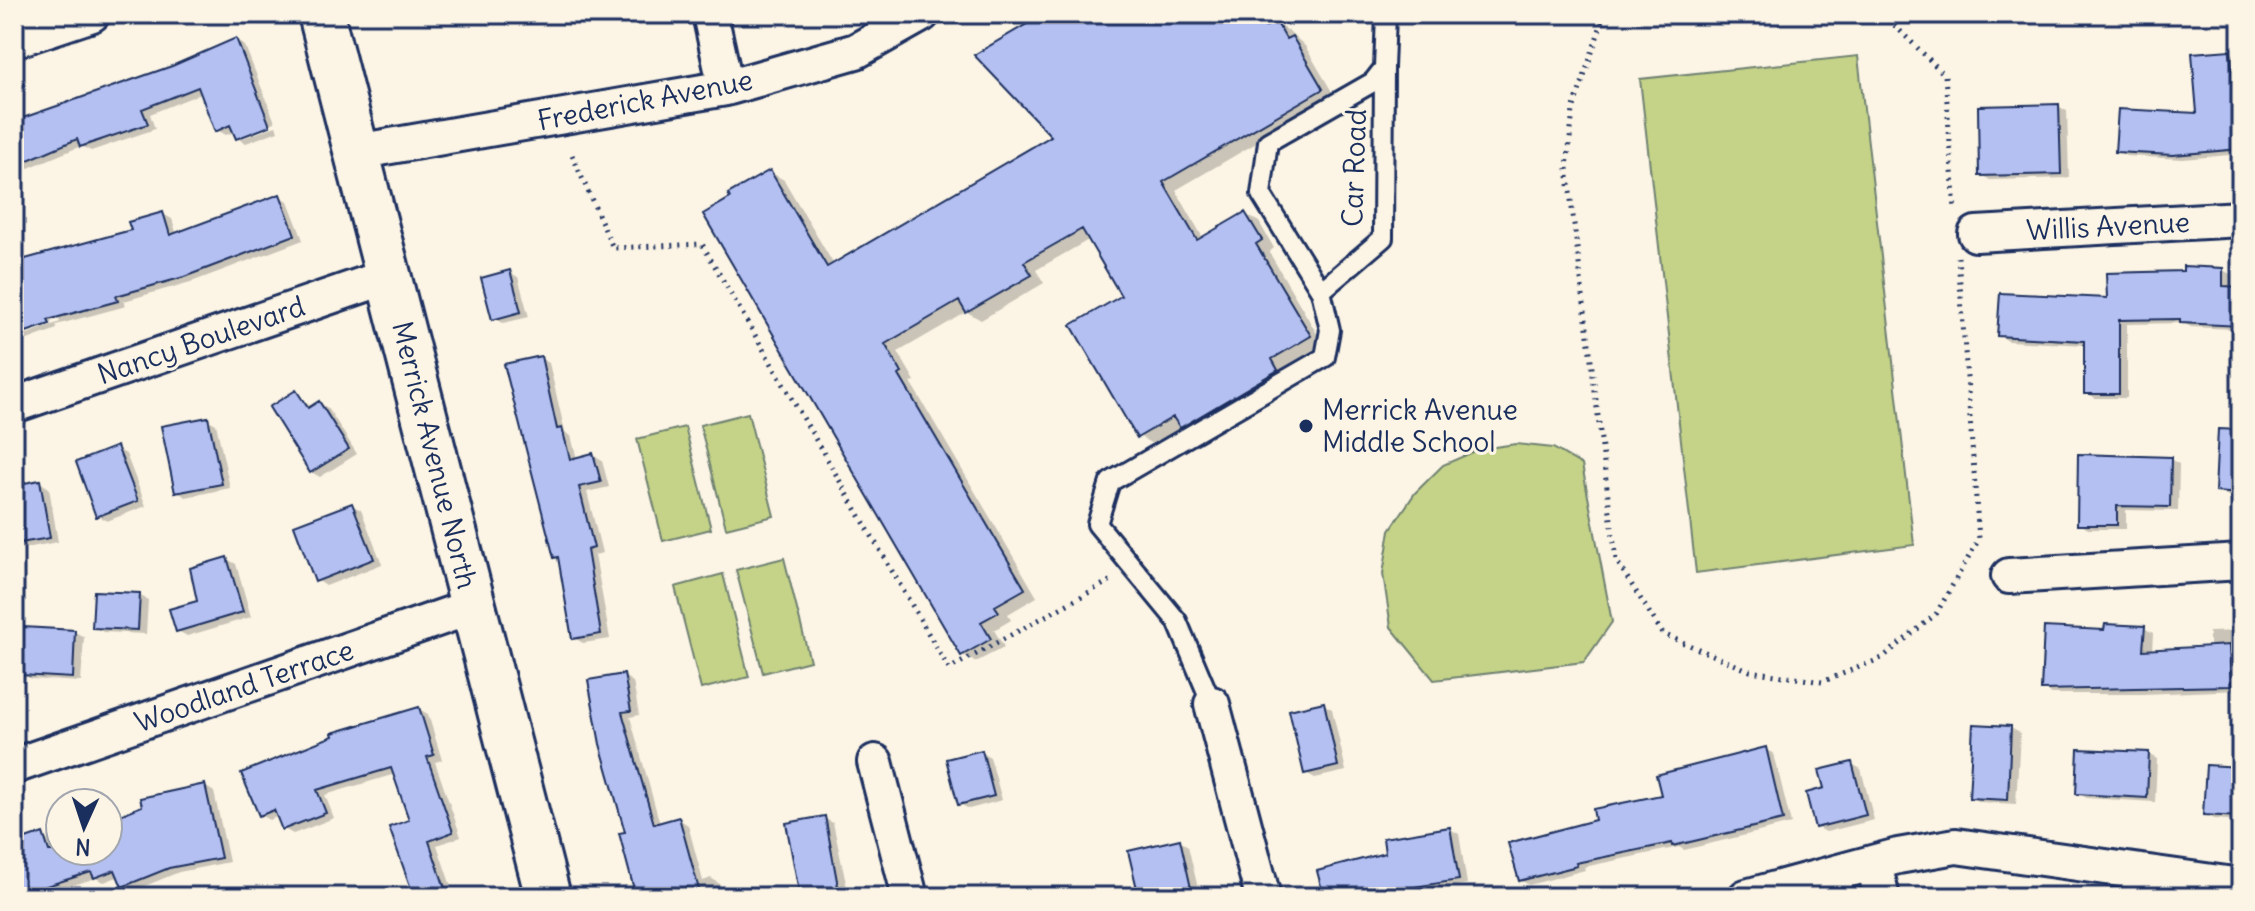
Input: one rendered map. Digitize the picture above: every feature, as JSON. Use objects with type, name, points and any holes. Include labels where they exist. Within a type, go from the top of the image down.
[{"type":"main road","name":"Merrick Avenue North","points":[[321,14],[548,897]]},
{"type":"street","points":[[14,40],[92,14]]},
{"type":"street","points":[[710,14],[726,88]]},
{"type":"street","name":"Frederick Avenue","points":[[356,152],[726,88],[856,51],[922,14]]},
{"type":"street","name":"Willis Avenue","points":[[1963,231],[2241,219]]},
{"type":"street","name":"Nancy Boulevard","points":[[14,405],[389,276]]},
{"type":"street","points":[[2009,576],[2241,562]]},
{"type":"street","name":"Woodland Terrace","points":[[14,766],[474,606]]},
{"type":"street","points":[[1212,704],[1263,897]]},
{"type":"street","points":[[875,762],[910,897]]},
{"type":"street","points":[[1746,897],[1878,881],[1898,856],[1956,846],[2144,870],[2203,888],[2241,886]]},
{"type":"lane","name":"Car Road","points":[[1321,291],[1383,238],[1386,14]]},
{"type":"lane","points":[[1212,704],[1177,621],[1097,524],[1110,482],[1325,357],[1330,330],[1321,291],[1261,194],[1268,142],[1373,82],[1384,68]]},
{"type":"path","points":[[1617,14],[1602,22],[1587,66],[1573,110],[1567,168],[1616,560],[1663,634],[1750,671],[1822,682],[1882,658],[1936,614],[1979,539],[1963,231],[1945,75],[1883,14]]},
{"type":"path","points":[[572,155],[613,248],[702,244],[949,669],[1133,568]]},
{"type":"green space","points":[[1858,56],[1914,545],[1696,573],[1640,79]]},
{"type":"green space","points":[[748,413],[774,516],[726,528],[700,425]]},
{"type":"green space","points":[[685,427],[711,529],[663,541],[637,439]]},
{"type":"green space","points":[[1516,444],[1553,448],[1582,465],[1612,622],[1584,662],[1434,680],[1391,627],[1383,574],[1390,530],[1415,493],[1443,465],[1480,449]]},
{"type":"green space","points":[[784,558],[810,661],[763,673],[736,570]]},
{"type":"green space","points":[[723,574],[749,677],[701,689],[675,587]]},
{"type":"building","points":[[1044,14],[1258,14],[1265,27],[1276,21],[1286,39],[1292,36],[1323,89],[1163,182],[1197,240],[1245,212],[1262,240],[1256,244],[1311,336],[1272,359],[1278,370],[1180,428],[1173,417],[1137,438],[1071,325],[1121,296],[1082,229],[1024,262],[1032,275],[966,313],[959,301],[885,344],[902,373],[899,375],[1025,589],[995,606],[999,612],[981,622],[991,639],[961,656],[703,214],[730,198],[728,194],[770,170],[827,267],[1051,136],[974,55]]},
{"type":"building","points":[[236,38],[270,126],[236,139],[230,125],[215,132],[198,87],[142,109],[148,124],[80,147],[77,139],[14,166],[14,121],[172,66]]},
{"type":"building","points":[[2230,50],[2240,149],[2173,155],[2115,152],[2118,109],[2197,113],[2192,53]]},
{"type":"building","points":[[2059,104],[2061,174],[1979,176],[1978,106]]},
{"type":"building","points":[[280,194],[295,235],[184,277],[116,296],[118,301],[48,320],[50,324],[14,336],[14,262],[131,230],[128,222],[163,212],[170,235]]},
{"type":"building","points":[[2183,266],[2223,268],[2223,286],[2241,287],[2241,326],[2180,323],[2180,319],[2119,320],[2119,394],[2084,394],[2084,341],[1997,336],[2000,293],[2107,298],[2106,273],[2183,271]]},
{"type":"building","points":[[510,270],[521,312],[492,320],[481,278]]},
{"type":"building","points":[[541,356],[557,429],[562,428],[570,459],[593,453],[601,482],[579,487],[594,548],[587,550],[601,634],[572,639],[558,557],[554,558],[504,364]]},
{"type":"building","points":[[296,390],[308,408],[319,401],[349,449],[310,473],[269,407]]},
{"type":"building","points":[[208,417],[222,484],[175,493],[161,426]]},
{"type":"building","points":[[2218,429],[2241,430],[2241,494],[2215,492]]},
{"type":"building","points":[[117,446],[138,501],[96,517],[76,462]]},
{"type":"building","points":[[2078,454],[2171,457],[2170,507],[2117,506],[2117,525],[2077,525]]},
{"type":"building","points":[[40,480],[50,538],[14,544],[14,485]]},
{"type":"building","points":[[352,503],[374,559],[315,582],[294,525]]},
{"type":"building","points":[[227,557],[243,612],[176,632],[169,609],[197,601],[190,568]]},
{"type":"building","points":[[94,591],[140,593],[138,630],[92,628]]},
{"type":"building","points":[[2105,624],[2145,626],[2143,650],[2229,645],[2231,686],[2041,690],[2044,627],[2104,630]]},
{"type":"building","points":[[23,627],[75,630],[73,678],[20,675]]},
{"type":"building","points":[[624,674],[631,711],[622,712],[654,824],[679,817],[701,897],[636,897],[619,833],[625,832],[600,744],[588,680]]},
{"type":"building","points":[[1324,702],[1338,766],[1304,774],[1289,710]]},
{"type":"building","points":[[419,707],[434,755],[427,757],[453,832],[429,841],[448,897],[414,897],[389,827],[409,820],[391,768],[317,790],[326,813],[282,830],[274,810],[259,816],[241,773],[333,736],[332,733]]},
{"type":"building","points":[[1973,724],[2011,726],[2008,800],[1969,798]]},
{"type":"building","points":[[1766,747],[1783,820],[1673,846],[1672,843],[1576,863],[1577,866],[1519,881],[1508,843],[1595,820],[1593,809],[1661,795],[1656,775]]},
{"type":"building","points":[[2078,749],[2149,752],[2147,798],[2076,794]]},
{"type":"building","points":[[982,750],[994,796],[958,805],[946,759]]},
{"type":"building","points":[[1852,762],[1866,815],[1815,828],[1806,793],[1824,788],[1819,770]]},
{"type":"building","points":[[2206,765],[2241,767],[2241,817],[2203,815]]},
{"type":"building","points":[[205,784],[221,858],[169,868],[122,887],[115,870],[94,878],[91,872],[18,895],[14,882],[14,843],[43,833],[44,867],[124,867],[124,813],[142,806],[140,798]]},
{"type":"building","points":[[825,816],[840,897],[800,897],[786,823]]},
{"type":"building","points":[[1450,827],[1459,880],[1382,892],[1384,897],[1324,897],[1317,871],[1385,853],[1383,838]]},
{"type":"building","points":[[1180,839],[1193,897],[1139,897],[1128,851]]},
{"type":"place","name":"Merrick Avenue Middle School","points":[[1306,426]]}]
